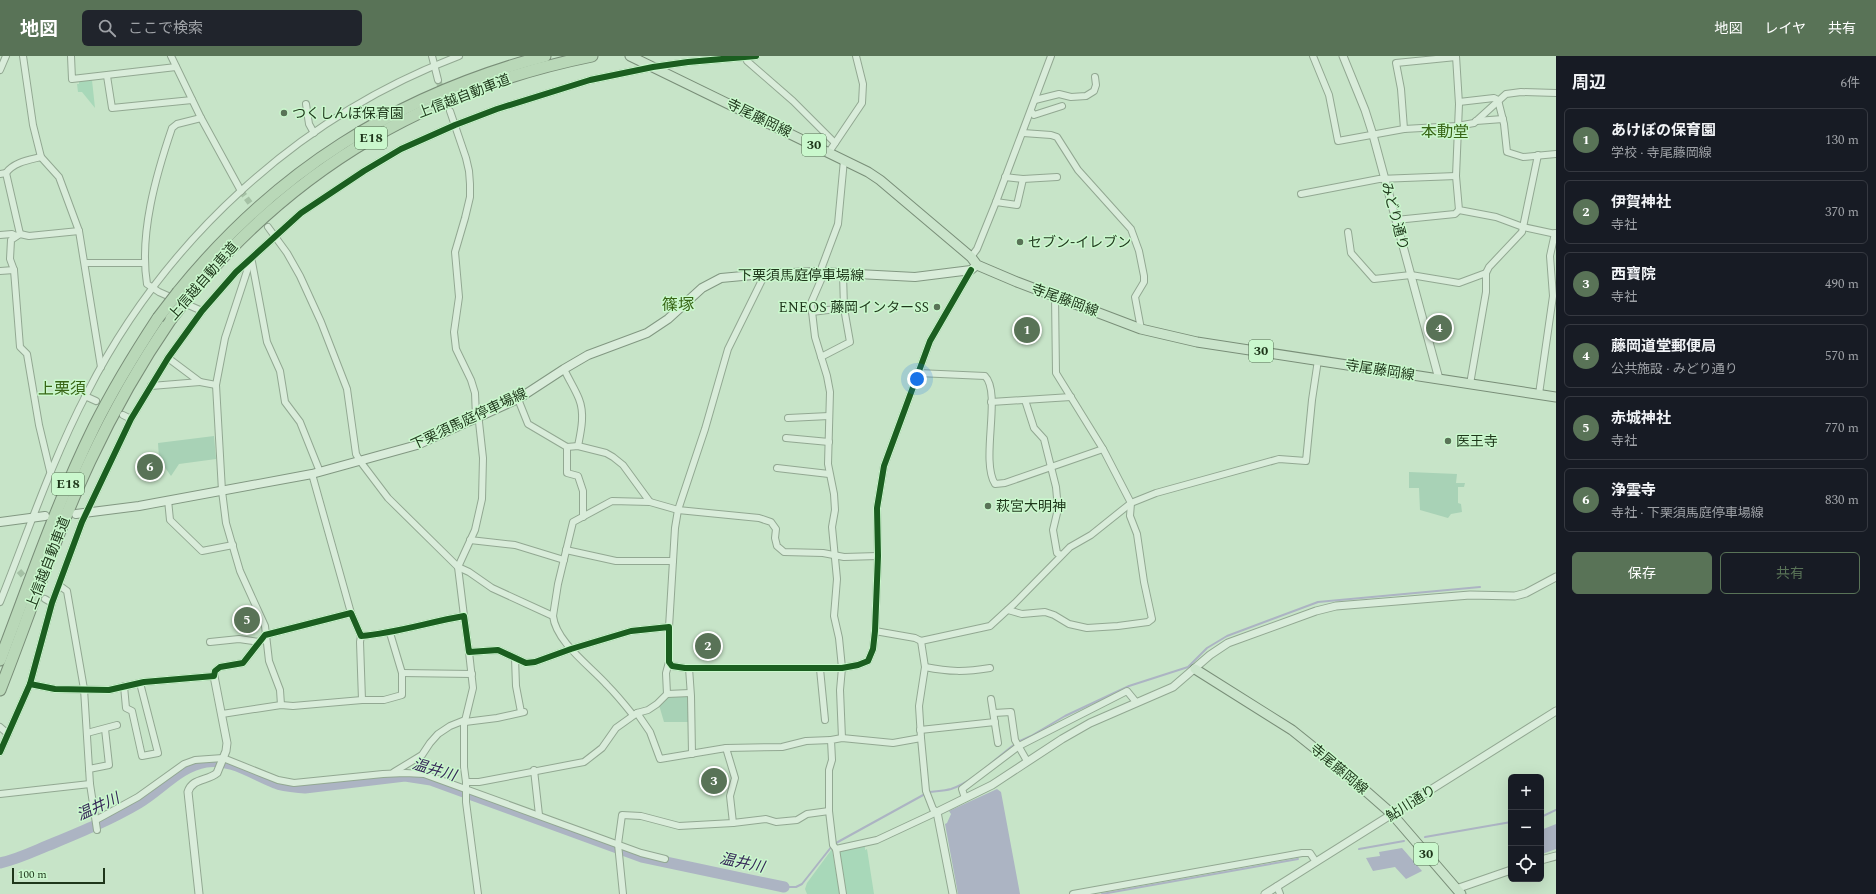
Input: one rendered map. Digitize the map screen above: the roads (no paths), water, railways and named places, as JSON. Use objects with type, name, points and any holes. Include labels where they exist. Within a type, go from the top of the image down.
[{"type":"highway","name":"上信越自動車道","points":[[0,660],[54,518],[81,455],[125,369],[158,318],[214,250],[256,208],[304,170],[352,136],[435,93],[493,71],[545,56]]},
{"type":"highway","name":"上信越自動車道","points":[[0,690],[66,517],[90,461],[134,376],[171,319],[225,254],[263,217],[309,179],[359,145],[414,115],[467,92],[524,73],[592,56]]},
{"type":"main road","name":"寺尾藤岡線","points":[[630,56],[829,152],[880,180],[971,257],[974,268],[1055,296],[1141,329],[1197,342],[1556,396]]},
{"type":"main road","name":"下栗須馬庭停車場線","points":[[76,514],[139,506],[222,492],[316,473],[417,445],[518,399],[564,368],[588,355],[647,333],[668,319],[702,288],[713,281],[729,276],[822,273],[915,277],[974,268]]},
{"type":"main road","points":[[0,522],[46,516]]},
{"type":"main road","name":"寺尾藤岡線","points":[[1195,669],[1292,730],[1343,771],[1392,814],[1458,891]]},
{"type":"street","points":[[0,70],[6,56]]},
{"type":"street","points":[[23,56],[33,125],[41,157],[59,177],[79,231],[101,367]]},
{"type":"street","points":[[71,56],[72,80],[176,68]]},
{"type":"street","points":[[171,56],[201,118],[241,191]]},
{"type":"street","points":[[432,56],[438,80]]},
{"type":"street","points":[[0,602],[50,471],[85,396],[129,320],[152,287],[195,236],[230,200],[314,133],[375,95],[434,66],[459,56]]},
{"type":"street","points":[[0,752],[30,684],[52,603],[60,586],[82,522],[131,419],[168,358],[202,311],[236,272],[301,213],[364,171],[401,149],[455,125],[523,100],[590,80],[653,67],[688,62],[756,56]]},
{"type":"street","points":[[829,152],[862,103],[863,84],[856,56]]},
{"type":"street","points":[[971,257],[977,249],[996,202],[1051,56]]},
{"type":"street","points":[[1313,56],[1329,95],[1338,141],[1404,129],[1457,126],[1476,121],[1503,119]]},
{"type":"street","name":"みどり通り","points":[[1343,56],[1365,110],[1373,135],[1439,379]]},
{"type":"street","points":[[1404,129],[1401,89],[1396,63],[1456,56],[1459,102],[1456,176],[1460,210]]},
{"type":"street","points":[[747,57],[747,61],[835,143]]},
{"type":"street","points":[[107,76],[112,108],[192,100]]},
{"type":"street","points":[[1035,100],[1059,94],[1071,97],[1086,96],[1094,91],[1096,85],[1095,77]]},
{"type":"street","points":[[1476,121],[1498,100],[1511,93],[1556,93]]},
{"type":"street","points":[[1459,102],[1494,98],[1498,100]]},
{"type":"street","points":[[1498,100],[1503,119],[1507,152],[1523,157],[1556,154]]},
{"type":"street","points":[[306,104],[309,124],[314,133]]},
{"type":"street","points":[[1031,111],[1034,115],[1062,106]]},
{"type":"street","points":[[450,111],[467,164],[470,184],[470,197],[455,252],[459,297],[454,332],[456,349],[471,380],[474,393],[476,417],[479,422],[483,458],[482,499],[475,530],[458,568],[473,688],[465,721],[464,768],[466,797],[478,894]]},
{"type":"street","points":[[201,118],[177,124],[172,128],[157,174],[147,230],[145,263],[147,284],[202,311]]},
{"type":"street","points":[[1023,133],[1051,135],[1057,137],[1078,170],[1131,229],[1139,251],[1144,276],[1144,282],[1135,297],[1141,329]]},
{"type":"street","points":[[1470,384],[1486,292],[1486,273],[1489,267],[1509,243],[1522,232],[1538,155]]},
{"type":"street","points":[[18,235],[3,173],[21,162],[41,157]]},
{"type":"street","points":[[842,738],[840,690],[842,668],[839,638],[834,616],[837,579],[832,526],[835,510],[834,494],[829,474],[830,392],[827,376],[815,337],[811,303],[838,224],[844,160]]},
{"type":"street","points":[[1300,194],[1384,178],[1456,176]]},
{"type":"street","points":[[1005,177],[1023,179],[1056,177]]},
{"type":"street","points":[[996,202],[1017,205],[1023,179]]},
{"type":"street","points":[[1396,220],[1455,214],[1460,210],[1496,217],[1523,227],[1556,234],[1550,256],[1553,296],[1539,394]]},
{"type":"street","points":[[268,227],[288,253],[321,322],[347,389],[356,454],[360,461],[388,498],[458,568],[469,572],[492,588],[553,616]]},
{"type":"street","points":[[0,235],[12,234],[29,236],[79,231]]},
{"type":"street","points":[[1348,232],[1351,253],[1374,279],[1411,275],[1459,283],[1486,273]]},
{"type":"street","points":[[18,235],[11,240],[10,259],[14,270],[20,347],[27,354],[39,425],[50,471]]},
{"type":"street","points":[[251,259],[225,338],[216,385],[222,492],[226,523],[240,571],[262,616],[265,626],[264,635],[269,661],[280,690],[281,705]]},
{"type":"street","points":[[251,259],[257,298],[267,342],[280,371],[285,402],[300,422],[316,473],[351,613],[361,636],[362,700]]},
{"type":"street","points":[[85,263],[145,263]]},
{"type":"street","points":[[669,662],[672,666],[688,668],[820,669],[842,668],[858,665],[868,661],[873,649],[875,631],[878,556],[876,508],[884,466],[930,341],[974,268]]},
{"type":"street","points":[[0,271],[14,270]]},
{"type":"street","points":[[667,694],[666,673],[669,662],[669,627],[675,528],[678,510],[705,429],[728,350],[765,274]]},
{"type":"street","points":[[821,356],[850,342],[844,308],[844,274]]},
{"type":"street","points":[[1008,610],[1022,614],[1044,612],[1054,615],[1069,624],[1087,628],[1148,622],[1152,619],[1145,589],[1137,534],[1130,516],[1131,503],[1103,449],[1056,373],[1055,296]]},
{"type":"street","points":[[812,312],[844,308]]},
{"type":"street","points":[[168,358],[200,382]]},
{"type":"street","points":[[875,631],[915,638],[921,641],[990,626],[1008,610],[1070,547],[1109,522],[1131,503],[1156,493],[1279,459],[1306,461],[1312,400],[1318,360]]},
{"type":"street","points":[[564,368],[580,401],[582,427],[578,446]]},
{"type":"street","points":[[918,374],[985,376],[990,380],[992,402],[990,472],[996,484],[1005,483],[1103,449]]},
{"type":"street","points":[[151,386],[200,382],[216,385]]},
{"type":"street","points":[[85,396],[96,401]]},
{"type":"street","points":[[992,402],[1071,397]]},
{"type":"street","points":[[518,399],[528,424],[567,447],[578,446],[606,453],[613,457],[623,465],[650,502]]},
{"type":"street","points":[[1025,400],[1034,428],[1044,439],[1050,468],[1056,487],[1058,509],[1053,530],[1057,552],[1061,555]]},
{"type":"street","points":[[123,415],[131,419]]},
{"type":"street","points":[[788,418],[829,416]]},
{"type":"street","points":[[786,438],[829,442]]},
{"type":"street","points":[[567,447],[567,473],[578,476],[581,481],[584,504],[583,516]]},
{"type":"street","points":[[777,468],[829,474]]},
{"type":"street","points":[[168,500],[170,520],[202,551],[233,545]]},
{"type":"street","points":[[878,556],[836,556],[823,553],[784,552],[777,546],[775,538],[776,528],[771,522],[759,518],[678,510],[650,502],[612,501],[573,522],[558,584],[553,616],[554,625],[571,649],[608,685],[650,732],[660,759],[726,748],[782,747],[806,741],[842,738],[893,743],[921,738]]},
{"type":"street","points":[[470,540],[516,546],[564,560]]},
{"type":"street","points":[[566,550],[616,561],[673,561]]},
{"type":"street","points":[[14,566],[20,571]]},
{"type":"street","points":[[836,849],[877,840],[992,785],[1027,761],[1090,723],[1173,687],[1210,655],[1228,643],[1316,611],[1336,606],[1470,595],[1515,596],[1526,593],[1556,577]]},
{"type":"street","points":[[60,586],[67,591],[84,689],[90,784],[97,830]]},
{"type":"street","points":[[45,599],[52,603]]},
{"type":"street","points":[[199,894],[188,792],[192,784],[214,775],[222,762],[227,743],[214,676],[215,671],[220,668],[243,663],[264,635],[351,613]]},
{"type":"street","points":[[361,636],[390,633],[414,626],[464,616]]},
{"type":"street","points":[[468,652],[498,650],[526,663],[534,662],[631,631],[669,627]]},
{"type":"street","points":[[222,714],[281,705],[293,706],[362,700],[384,700],[402,695],[402,673],[390,633]]},
{"type":"street","points":[[210,642],[239,639],[259,642]]},
{"type":"street","points":[[921,641],[925,667],[919,706],[926,792],[933,809],[937,812],[952,894]]},
{"type":"street","points":[[391,774],[422,755],[438,734],[450,726],[465,721],[497,718],[523,712],[516,686],[515,658]]},
{"type":"street","points":[[925,667],[966,672],[990,668]]},
{"type":"street","points":[[688,668],[692,754]]},
{"type":"street","points":[[820,669],[825,720]]},
{"type":"street","points":[[402,673],[472,674]]},
{"type":"street","points":[[30,684],[55,689],[108,690],[140,683],[214,676]]},
{"type":"street","points":[[124,686],[126,708],[132,711],[142,756],[158,754],[140,683]]},
{"type":"street","points":[[965,798],[962,789],[1019,746],[1127,691],[1136,702]]},
{"type":"street","points":[[466,787],[479,782],[534,770],[584,762],[602,748],[616,728],[635,714],[648,710],[657,704],[667,694],[690,693]]},
{"type":"street","points":[[991,699],[998,742]]},
{"type":"street","name":"鮎川通り","points":[[1265,894],[1556,711]]},
{"type":"street","points":[[994,713],[1011,712],[1015,740],[1027,761]]},
{"type":"street","points":[[920,730],[995,722]]},
{"type":"street","points":[[87,733],[117,725]]},
{"type":"street","points":[[0,727],[8,734]]},
{"type":"street","points":[[89,769],[110,765],[105,729]]},
{"type":"street","points":[[831,740],[832,760],[829,770],[829,811],[832,845],[836,849],[843,894]]},
{"type":"street","points":[[726,748],[735,778],[730,796],[733,823]]},
{"type":"street","points":[[96,821],[138,797],[184,764],[195,760],[222,762],[278,780],[294,783],[391,774],[424,774],[466,787],[618,844],[665,859]]},
{"type":"street","points":[[534,770],[539,815]]},
{"type":"street","points":[[0,794],[90,784]]},
{"type":"street","points":[[623,894],[618,844],[622,815],[641,816],[679,826],[733,823],[766,819],[776,822],[797,820],[807,814],[829,811]]},
{"type":"street","points":[[1073,894],[1302,853],[1310,853],[1316,862]]},
{"type":"street","points":[[1544,859],[1556,856]]},
{"type":"street","points":[[1458,891],[1508,871]]},
{"type":"street","points":[[1277,886],[1280,894]]},
{"type":"water","points":[[997,789],[1001,792],[1020,894],[958,894],[945,824],[947,823],[951,814],[949,811]]},
{"type":"water","points":[[1556,824],[1556,849],[1544,853],[1544,846],[1544,829]]},
{"type":"water","points":[[1402,848],[1422,871],[1406,879],[1395,867],[1373,871],[1366,858],[1380,856],[1379,852]]},
{"type":"waterway","points":[[1020,741],[1065,716],[1129,686],[1188,667],[1207,648],[1227,636],[1318,602],[1480,587]]},
{"type":"waterway","points":[[929,792],[948,790],[968,781],[1015,744]]},
{"type":"waterway","name":"温井川","points":[[0,863],[27,854],[108,820],[147,798],[179,773],[188,768],[197,764],[215,761],[224,762],[242,768],[278,784],[293,787],[305,788],[405,776],[431,780],[642,857],[784,887]]},
{"type":"waterway","points":[[836,843],[925,794]]},
{"type":"waterway","points":[[1544,816],[1556,810]]},
{"type":"waterway","points":[[1425,837],[1508,823]]},
{"type":"waterway","points":[[1359,849],[1404,841]]},
{"type":"waterway","name":"温井川","points":[[784,887],[796,887],[802,884],[832,846]]},
{"type":"waterway","points":[[1102,894],[1298,859]]},
{"type":"tunnel","points":[[438,80],[450,111]]},
{"type":"tunnel","points":[[241,191],[256,211]]},
{"type":"tunnel","points":[[19,571],[30,583]]},
{"type":"place","name":"つくしんぼ保育園","points":[[284,113]]},
{"type":"place","name":"セブン-イレブン","points":[[1020,242]]},
{"type":"place","name":"ENEOS 藤岡インターSS","points":[[937,307]]},
{"type":"place","name":"藤岡道堂郵便局","points":[[1439,328]]},
{"type":"place","name":"あけぼの保育園","points":[[1027,330]]},
{"type":"place","name":"医王寺","points":[[1448,441]]},
{"type":"place","name":"浄雲寺","points":[[150,467]]},
{"type":"place","name":"萩宮大明神","points":[[988,506]]},
{"type":"place","name":"赤城神社","points":[[247,620]]},
{"type":"place","name":"伊賀神社","points":[[708,646]]},
{"type":"place","name":"西寶院","points":[[714,781]]},
{"type":"district","name":"本動堂","points":[[1445,132]]},
{"type":"district","name":"篠塚","points":[[678,305]]},
{"type":"district","name":"上栗須","points":[[62,389]]}]
